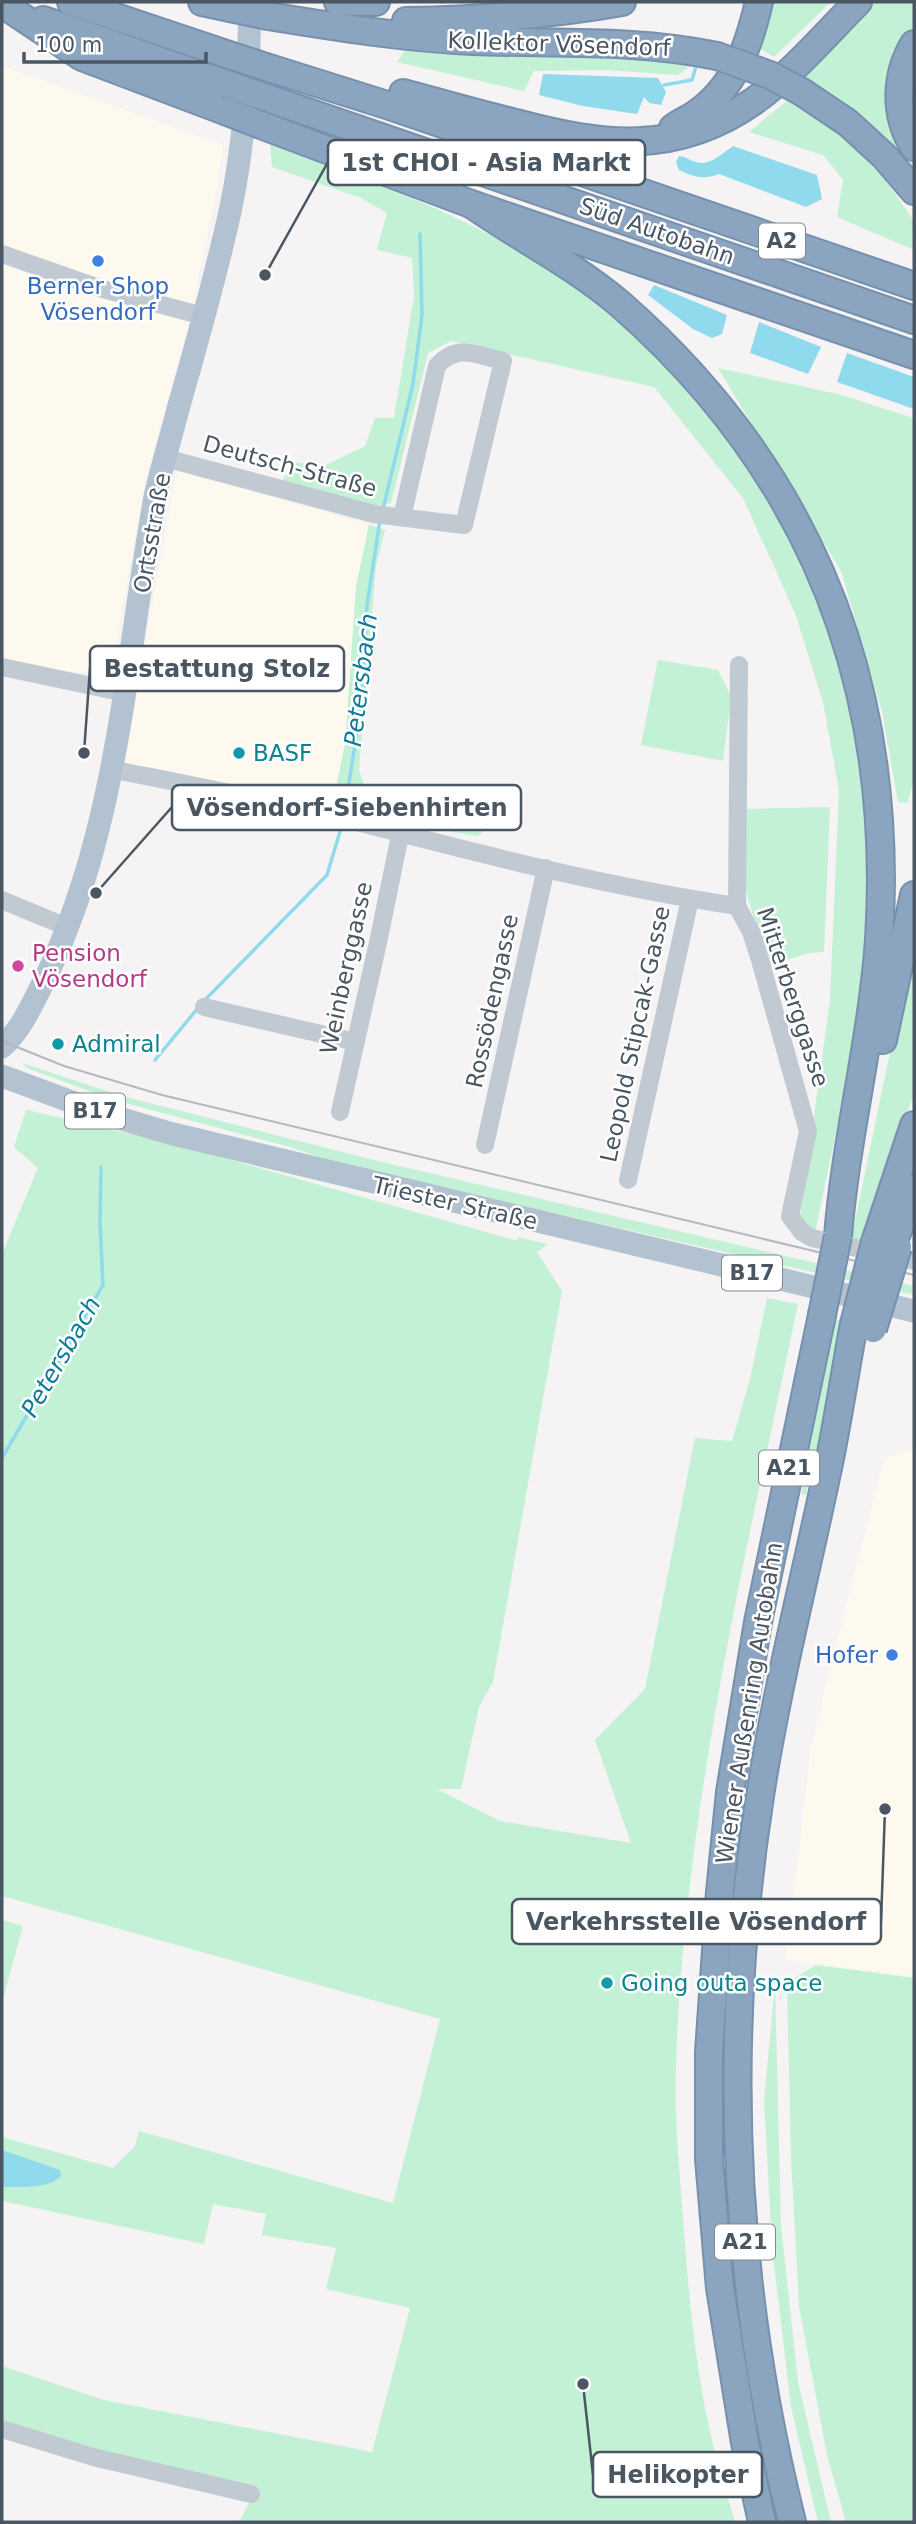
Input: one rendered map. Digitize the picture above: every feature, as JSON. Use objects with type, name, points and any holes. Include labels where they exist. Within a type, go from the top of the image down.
[{"type":"highway","name":"Süd Autobahn","points":[[71,2],[318,82],[914,286]]},
{"type":"highway","name":"Kollektor Vösendorf","points":[[202,2],[250,7],[370,32],[422,38],[643,44],[717,56],[770,75],[802,92],[848,123],[885,158],[914,191]]},
{"type":"highway","points":[[338,2],[376,2]]},
{"type":"highway","points":[[250,7],[377,21],[474,20],[582,9],[622,2]]},
{"type":"highway","points":[[658,140],[709,103],[732,77],[748,43],[759,2]]},
{"type":"highway","points":[[318,82],[396,91],[579,138],[619,142],[658,140],[707,127],[755,100],[792,69],[858,2]]},
{"type":"highway","name":"Süd Autobahn","points":[[6,7],[914,320]]},
{"type":"highway","points":[[6,7],[82,57],[471,204],[914,355]]},
{"type":"highway","points":[[914,44],[904,63],[899,97],[904,125],[914,147]]},
{"type":"highway","points":[[471,204],[566,263],[618,303],[680,361],[742,434],[790,510],[829,592],[870,730],[878,790],[881,850],[876,974],[838,1237]]},
{"type":"highway","name":"Wiener Außenring Autobahn","points":[[762,2522],[741,2418],[720,2288],[709,2159],[709,2052],[720,1892],[730,1792],[763,1597],[838,1237],[914,895]]},
{"type":"highway","points":[[895,1249],[914,1125]]},
{"type":"highway","points":[[895,1249],[914,1189]]},
{"type":"highway","points":[[828,1465],[848,1400],[865,1327],[914,1203]]},
{"type":"highway","name":"Wiener Außenring Autobahn","points":[[792,2522],[776,2458],[750,2298],[739,2175],[736,2059],[741,1959],[760,1797],[788,1643],[828,1465],[865,1327]]},
{"type":"main road","name":"Ortsstraße","points":[[2,1047],[16,1032],[33,1002],[67,926],[92,852],[125,692],[156,496],[231,208],[245,109],[250,7]]},
{"type":"main road","name":"Triester Straße","points":[[2,1076],[99,1112],[169,1133],[914,1311]]},
{"type":"street","points":[[2,254],[99,288],[204,316]]},
{"type":"street","name":"Deutsch-Straße","points":[[165,458],[387,515],[464,525],[503,361],[457,351],[447,355],[437,366],[387,515]]},
{"type":"street","name":"Mitterberggasse","points":[[739,665],[737,906],[751,932],[760,960],[806,1124],[806,1144],[790,1216],[803,1232],[812,1238],[895,1249]]},
{"type":"street","points":[[2,667],[125,692]]},
{"type":"street","points":[[110,769],[344,819],[400,835],[546,868],[690,899],[737,906]]},
{"type":"street","name":"Weinberggasse","points":[[340,1112],[400,835]]},
{"type":"street","name":"Rossödengasse","points":[[485,1145],[546,868]]},
{"type":"street","name":"Leopold Stipcak-Gasse","points":[[628,1180],[690,899]]},
{"type":"street","points":[[2,900],[67,926]]},
{"type":"street","points":[[204,1007],[356,1042]]},
{"type":"street","points":[[2,2429],[93,2457],[251,2494]]},
{"type":"shaded area","points":[[2,66],[223,145],[218,184],[188,327],[145,481],[112,667],[103,666],[102,674],[54,670],[2,660]]},
{"type":"shaded area","points":[[177,470],[369,525],[356,587],[345,744],[331,812],[123,764]]},
{"type":"shaded area","points":[[914,1450],[914,1976],[786,1960],[810,1754],[823,1696],[884,1458]]},
{"type":"green space","points":[[768,2],[831,2],[774,57],[759,48]]},
{"type":"green space","points":[[873,2],[914,2],[908,154],[914,161],[914,170],[846,104],[797,73]]},
{"type":"green space","points":[[405,51],[632,55],[689,67],[678,75],[606,70],[534,71],[524,91],[397,62]]},
{"type":"green space","points":[[788,100],[841,133],[884,178],[914,221],[912,249],[837,217],[843,180],[823,155],[749,132]]},
{"type":"green space","points":[[270,143],[385,187],[461,220],[568,281],[632,332],[689,390],[740,455],[782,526],[817,601],[843,680],[860,760],[868,841],[865,943],[859,993],[843,1094],[813,1243],[797,1239],[830,1000],[839,790],[823,702],[795,613],[743,498],[654,387],[451,341],[428,353],[391,503],[374,506],[281,483],[293,462],[324,466],[365,446],[375,418],[394,418],[414,296],[412,258],[377,250],[387,213],[361,198],[272,167]]},
{"type":"green space","points":[[718,368],[838,394],[914,418],[914,780],[907,803],[898,802],[882,711],[841,571]]},
{"type":"green space","points":[[369,525],[385,530],[376,566],[359,770],[369,799],[488,827],[478,836],[331,812],[345,744],[356,587]]},
{"type":"green space","points":[[658,660],[718,670],[731,697],[723,761],[641,745]]},
{"type":"green space","points":[[830,807],[824,952],[809,953],[767,966],[744,883],[743,809]]},
{"type":"green space","points":[[914,937],[914,1095],[902,1125],[867,1240],[861,1239],[859,1245],[851,1240]]},
{"type":"green space","points":[[22,1063],[122,1096],[378,1161],[914,1286],[914,1295],[346,1166],[290,1147],[114,1100],[29,1069]]},
{"type":"green space","points":[[26,1110],[167,1142],[518,1241],[517,1237],[548,1244],[537,1252],[562,1291],[493,1682],[479,1707],[461,1789],[437,1789],[500,1821],[631,1843],[595,1740],[645,1689],[695,1438],[732,1441],[750,1379],[767,1298],[798,1304],[739,1586],[705,1776],[682,1966],[676,2062],[678,2159],[696,2349],[709,2427],[735,2522],[239,2522],[256,2490],[2,2425],[2,2366],[104,2400],[372,2452],[410,2308],[326,2289],[336,2248],[262,2235],[266,2214],[213,2204],[204,2244],[2,2201],[2,2137],[113,2168],[135,2146],[139,2131],[393,2203],[440,2019],[2,1896],[2,1254],[38,1168],[14,1147]]},
{"type":"green space","points":[[835,1319],[846,1322],[806,1495],[801,1494],[804,1480],[799,1478]]},
{"type":"green space","points":[[2,1920],[23,1926],[2,2003]]},
{"type":"green space","points":[[816,1965],[914,1978],[914,2522],[846,2522],[827,2455],[799,2306],[791,2157],[787,1983]]},
{"type":"green space","points":[[775,1985],[781,2226],[798,2382],[831,2522],[818,2522],[791,2407],[772,2247],[764,2100]]},
{"type":"water","points":[[543,74],[658,78],[666,92],[661,105],[649,103],[644,97],[637,114],[583,106],[539,95]]},
{"type":"water","points":[[733,146],[817,175],[822,199],[806,207],[719,174],[699,177],[689,174],[679,170],[676,162],[679,156],[706,163]]},
{"type":"water","points":[[654,285],[727,315],[722,334],[712,338],[693,329],[648,295]]},
{"type":"water","points":[[759,322],[821,347],[808,374],[750,353]]},
{"type":"water","points":[[847,353],[914,377],[914,409],[837,382]]},
{"type":"water","points":[[2,2150],[60,2170],[61,2176],[42,2185],[2,2187]]},
{"type":"waterway","points":[[664,85],[692,80],[697,63]]},
{"type":"waterway","name":"Petersbach","points":[[383,509],[413,384],[422,315],[420,234]]},
{"type":"waterway","name":"Petersbach","points":[[344,814],[362,701],[367,605],[380,520]]},
{"type":"waterway","name":"Petersbach","points":[[203,1002],[327,875],[342,825]]},
{"type":"waterway","name":"Petersbach","points":[[155,1060],[198,1008]]},
{"type":"waterway","name":"Petersbach","points":[[2,1458],[103,1285],[101,1167]]},
{"type":"tram line","points":[[2,1041],[64,1066],[162,1095],[914,1275]]},
{"type":"place","name":"Berner Shop Vösendorf","points":[[98,261]]},
{"type":"place","name":"1st CHOI - Asia Markt","points":[[265,275]]},
{"type":"place","name":"Bestattung Stolz","points":[[84,753]]},
{"type":"place","name":"BASF","points":[[239,753]]},
{"type":"place","name":"Vösendorf-Siebenhirten","points":[[96,893]]},
{"type":"place","name":"Pension Vösendorf","points":[[18,966]]},
{"type":"place","name":"Admiral","points":[[58,1044]]},
{"type":"place","name":"Hofer","points":[[892,1655]]},
{"type":"place","name":"Verkehrsstelle Vösendorf","points":[[885,1809]]},
{"type":"place","name":"Going outa space","points":[[607,1983]]},
{"type":"place","name":"Helikopter","points":[[583,2384]]}]
